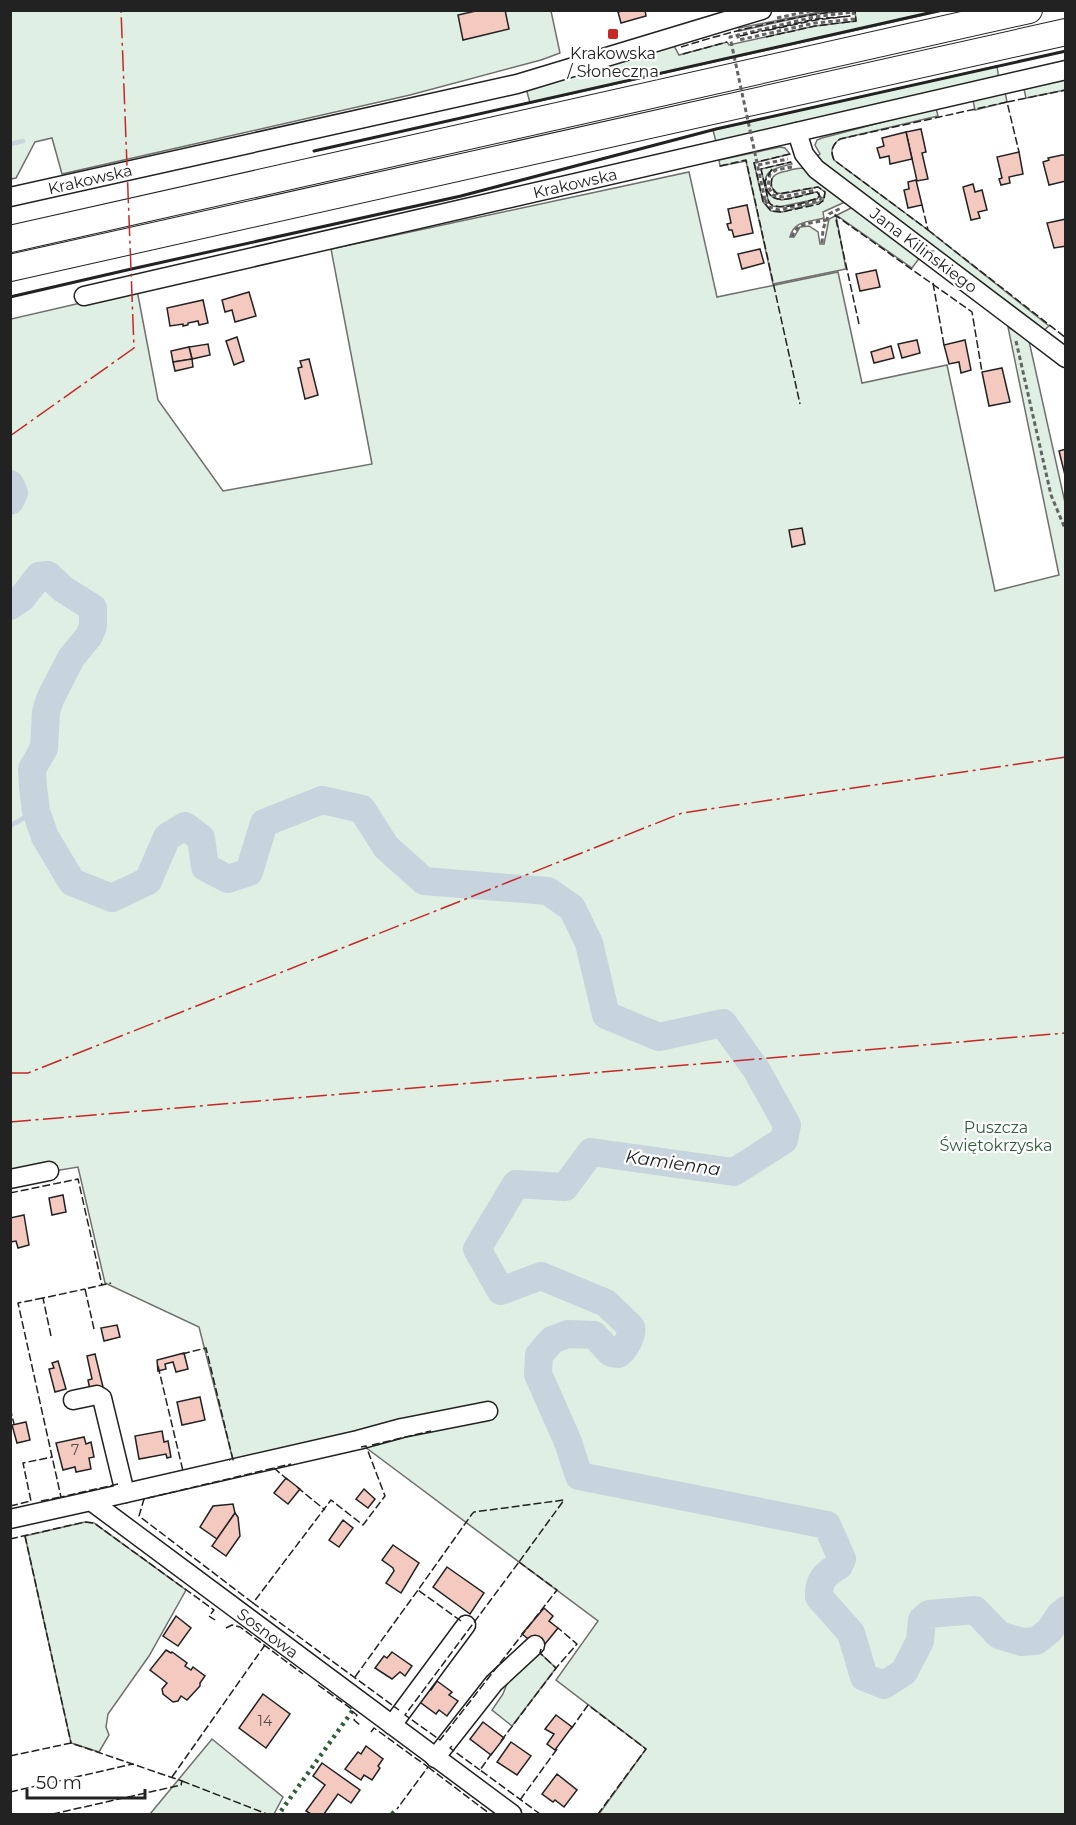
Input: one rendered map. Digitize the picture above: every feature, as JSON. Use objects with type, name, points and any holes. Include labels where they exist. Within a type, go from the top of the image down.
[{"type":"highway","points":[[10,238],[1029,10]]},
{"type":"highway","points":[[10,268],[1065,32]]},
{"type":"street","name":"Krakowska","points":[[10,197],[517,84],[762,10]]},
{"type":"street","name":"Krakowska","points":[[84,296],[1065,70]]},
{"type":"street","name":"Jana Kilińskiego","points":[[797,132],[804,154],[816,169],[1065,357]]},
{"type":"street","points":[[10,1179],[49,1170]]},
{"type":"street","points":[[73,1400],[97,1395],[102,1398],[125,1493]]},
{"type":"street","points":[[10,1520],[402,1428],[488,1411]]},
{"type":"street","name":"Sosnowa","points":[[91,1501],[512,1815]]},
{"type":"street","points":[[392,1725],[466,1625]]},
{"type":"street","points":[[435,1758],[494,1683],[535,1645]]},
{"type":"path","points":[[735,27],[739,40],[815,23],[854,19],[853,12],[814,17],[730,37],[765,200],[772,209],[780,210],[822,198],[821,191],[817,189],[783,197],[774,196],[770,192],[768,183],[773,172]]},
{"type":"path","points":[[758,165],[790,158]]},
{"type":"path","points":[[792,237],[795,229],[800,225],[826,220],[822,243]]},
{"type":"path","points":[[1011,316],[1051,495],[1065,531]]},
{"type":"green space","points":[[829,10],[846,11],[815,14],[739,31],[739,28]]},
{"type":"green space","points":[[10,11],[551,11],[560,53],[410,95],[62,174],[52,138],[35,142],[16,178],[11,179]]},
{"type":"green space","points":[[855,11],[942,11],[530,103],[526,88],[673,44],[679,55],[727,42],[729,45],[815,26],[856,21]]},
{"type":"green space","points":[[997,66],[999,80],[717,146],[713,130]]},
{"type":"green space","points":[[1065,79],[1065,90],[1026,98],[1024,89]]},
{"type":"green space","points":[[1005,92],[1007,102],[975,110],[973,100]]},
{"type":"green space","points":[[936,108],[938,116],[840,139],[832,148],[834,160],[928,230],[1049,326],[1043,331],[816,157],[820,154],[815,145],[817,140]]},
{"type":"green space","points":[[780,147],[785,148],[790,154],[754,163],[763,202],[771,211],[782,212],[823,201],[825,192],[818,187],[782,194],[774,192],[771,183],[773,177],[778,173],[804,168],[822,179],[847,201],[823,212],[824,218],[808,221],[795,227],[790,237],[794,237],[800,227],[809,226],[818,232],[820,244],[824,244],[829,219],[836,215],[846,269],[773,284],[746,161],[720,166],[719,160]]},
{"type":"green space","points":[[791,162],[792,164],[774,169],[767,175],[765,180],[769,194],[782,200],[816,192],[819,196],[817,199],[779,207],[772,206],[768,200],[761,169]]},
{"type":"green space","name":"Puszcza Świętokrzyska","points":[[689,172],[717,297],[838,272],[862,383],[947,365],[995,591],[1059,575],[1008,327],[1029,341],[1066,507],[1065,1814],[599,1814],[646,1749],[556,1680],[598,1621],[357,1441],[233,1460],[199,1327],[105,1283],[78,1167],[11,1178],[11,319],[137,290],[158,400],[223,491],[372,464],[331,249]]},
{"type":"green space","points":[[855,206],[921,256],[912,268],[836,215]]},
{"type":"green space","points":[[85,1522],[94,1523],[186,1590],[149,1656],[108,1714],[106,1727],[109,1735],[99,1752],[71,1743],[25,1536]]},
{"type":"green space","points":[[540,1653],[556,1668],[512,1726],[492,1710],[503,1694],[510,1676]]},
{"type":"green space","points":[[212,1739],[283,1797],[274,1814],[150,1814]]},
{"type":"building","points":[[480,10],[505,10],[509,29],[463,40],[458,15]]},
{"type":"building","points":[[645,10],[646,16],[621,23],[618,12]]},
{"type":"building","points":[[921,129],[926,152],[922,153],[928,179],[917,181],[906,132]]},
{"type":"building","points":[[906,132],[912,159],[890,164],[889,156],[880,158],[877,148],[884,146],[882,138]]},
{"type":"building","points":[[1019,152],[1023,174],[1009,177],[1010,183],[1001,185],[999,179],[1002,178],[997,157]]},
{"type":"building","points":[[1066,155],[1066,181],[1049,185],[1043,162],[1049,160],[1048,158]]},
{"type":"building","points":[[916,180],[922,205],[908,208],[904,190],[909,189],[908,182]]},
{"type":"building","points":[[973,184],[975,192],[982,190],[987,210],[978,212],[980,218],[971,220],[963,187]]},
{"type":"building","points":[[747,205],[753,233],[734,237],[727,224],[731,223],[728,209]]},
{"type":"building","points":[[1066,219],[1066,246],[1054,248],[1047,223]]},
{"type":"building","points":[[760,249],[764,263],[742,269],[738,254]]},
{"type":"building","points":[[876,270],[880,287],[860,291],[856,274]]},
{"type":"building","points":[[249,292],[256,316],[235,322],[232,310],[225,312],[222,300]]},
{"type":"building","points":[[203,300],[208,323],[199,325],[198,321],[183,326],[183,324],[170,326],[167,308]]},
{"type":"building","points":[[237,337],[244,361],[234,365],[226,341]]},
{"type":"building","points":[[917,340],[920,353],[902,358],[898,344]]},
{"type":"building","points":[[965,340],[971,370],[961,373],[959,362],[949,364],[944,345]]},
{"type":"building","points":[[208,344],[210,355],[192,359],[189,347]]},
{"type":"building","points":[[891,346],[894,358],[874,363],[871,352]]},
{"type":"building","points":[[189,347],[192,359],[173,362],[171,351]]},
{"type":"building","points":[[192,359],[193,367],[175,371],[173,362]]},
{"type":"building","points":[[309,359],[318,395],[305,399],[298,368],[302,367],[300,361]]},
{"type":"building","points":[[1002,368],[1010,402],[989,406],[982,372]]},
{"type":"building","points":[[1066,449],[1066,474],[1065,475],[1059,451]]},
{"type":"building","points":[[802,528],[805,544],[792,547],[789,530]]},
{"type":"building","points":[[63,1195],[66,1212],[52,1215],[49,1198]]},
{"type":"building","points":[[24,1215],[29,1245],[18,1248],[16,1241],[10,1242],[10,1218]]},
{"type":"building","points":[[117,1325],[120,1337],[104,1341],[101,1328]]},
{"type":"building","points":[[184,1353],[188,1369],[176,1372],[173,1362],[165,1364],[166,1369],[158,1371],[157,1360]]},
{"type":"building","points":[[95,1354],[103,1387],[90,1390],[88,1380],[92,1379],[87,1356]]},
{"type":"building","points":[[58,1361],[66,1389],[55,1392],[49,1369],[54,1368],[52,1363]]},
{"type":"building","points":[[200,1397],[205,1420],[182,1425],[177,1402]]},
{"type":"building","points":[[26,1422],[30,1440],[17,1443],[12,1425]]},
{"type":"building","points":[[162,1431],[164,1442],[168,1441],[171,1457],[167,1458],[166,1454],[139,1459],[135,1436]]},
{"type":"building","points":[[84,1437],[86,1444],[91,1442],[94,1457],[89,1458],[91,1469],[76,1472],[75,1467],[63,1470],[56,1443]]},
{"type":"building","points":[[286,1478],[300,1489],[288,1504],[274,1493]]},
{"type":"building","points":[[364,1489],[375,1499],[368,1508],[356,1499]]},
{"type":"building","points":[[233,1504],[235,1513],[217,1539],[200,1527],[213,1506]]},
{"type":"building","points":[[235,1513],[238,1517],[240,1536],[226,1556],[212,1546]]},
{"type":"building","points":[[343,1520],[353,1528],[339,1547],[329,1540]]},
{"type":"building","points":[[393,1545],[419,1563],[401,1593],[386,1583],[394,1571],[382,1560]]},
{"type":"building","points":[[447,1567],[484,1593],[470,1614],[433,1587]]},
{"type":"building","points":[[544,1608],[553,1616],[549,1621],[558,1628],[541,1649],[522,1634]]},
{"type":"building","points":[[176,1616],[191,1628],[178,1646],[163,1636]]},
{"type":"building","points":[[166,1650],[187,1663],[185,1666],[191,1670],[193,1667],[205,1676],[200,1686],[187,1700],[181,1696],[178,1701],[173,1702],[163,1694],[162,1689],[167,1683],[150,1670]]},
{"type":"building","points":[[392,1652],[412,1666],[405,1676],[400,1672],[392,1679],[375,1668],[384,1656],[387,1658]]},
{"type":"building","points":[[437,1681],[452,1692],[449,1695],[458,1701],[447,1716],[439,1710],[436,1714],[417,1700],[427,1687],[431,1690]]},
{"type":"building","points":[[263,1694],[290,1714],[266,1748],[239,1728]]},
{"type":"building","points":[[556,1715],[572,1727],[555,1750],[547,1744],[554,1734],[545,1729]]},
{"type":"building","points":[[483,1722],[504,1738],[491,1755],[470,1739]]},
{"type":"building","points":[[511,1742],[531,1756],[517,1775],[497,1762]]},
{"type":"building","points":[[366,1746],[383,1759],[372,1780],[364,1775],[361,1780],[345,1769],[358,1752],[361,1754]]},
{"type":"building","points":[[322,1763],[360,1790],[351,1803],[338,1794],[324,1814],[311,1814],[306,1811],[325,1785],[313,1776]]},
{"type":"building","points":[[557,1774],[577,1790],[564,1807],[542,1794]]},
{"type":"waterway","points":[[10,144],[23,141]]},
{"type":"waterway","name":"Kamienna","points":[[10,484],[14,493],[10,501]]},
{"type":"waterway","name":"Kamienna","points":[[10,606],[22,598],[39,576],[48,575],[63,589],[93,608],[93,626],[89,636],[71,658],[50,699],[46,712],[44,748],[32,769],[36,811],[45,837],[72,882],[112,898],[148,881],[167,837],[185,826],[201,838],[205,867],[228,879],[249,872],[264,823],[322,800],[362,809],[386,847],[424,881],[548,891],[572,908],[589,943],[606,1015],[659,1037],[723,1023],[756,1069],[787,1125],[784,1140],[734,1172],[591,1152],[565,1187],[516,1184],[477,1249],[501,1291],[541,1276],[606,1303],[631,1327],[628,1342],[618,1354],[611,1353],[594,1335],[568,1334],[552,1340],[539,1355],[538,1374],[568,1442],[579,1476],[827,1525],[842,1559],[839,1566],[824,1578],[820,1586],[819,1597],[851,1633],[864,1677],[884,1685],[904,1672],[920,1641],[922,1620],[929,1614],[975,1610],[999,1635],[1022,1642],[1036,1641],[1049,1631],[1066,1610]]},
{"type":"waterway","points":[[10,826],[36,811]]},
{"type":"hedge","points":[[281,1811],[353,1710]]},
{"type":"hedge","points":[[392,1814],[397,1809]]},
{"type":"fence","points":[[681,47],[763,25],[846,10]]},
{"type":"fence","points":[[766,37],[815,26],[856,21],[855,10]]},
{"type":"fence","points":[[740,36],[816,19],[850,16],[816,20],[765,31]]},
{"type":"fence","points":[[683,54],[727,42]]},
{"type":"fence","points":[[1007,102],[1066,90]]},
{"type":"fence","points":[[922,205],[928,230],[834,160],[832,148],[840,139],[1007,102],[1019,152]]},
{"type":"fence","points":[[761,161],[790,154]]},
{"type":"fence","points":[[720,166],[746,160],[800,404]]},
{"type":"fence","points":[[754,162],[763,201],[771,211],[782,212],[819,204],[824,200],[825,192],[818,187],[777,194],[771,186],[772,177]]},
{"type":"fence","points":[[772,169],[765,181],[767,190],[772,196],[785,199],[817,192],[820,196],[818,198],[780,207],[769,203],[761,169],[791,162]]},
{"type":"fence","points":[[859,324],[835,215],[972,312],[982,372]]},
{"type":"fence","points":[[928,230],[1066,338]]},
{"type":"fence","points":[[933,283],[944,345]]},
{"type":"fence","points":[[10,1193],[78,1179],[102,1285]]},
{"type":"fence","points":[[94,1329],[85,1289],[111,1283]]},
{"type":"fence","points":[[51,1336],[43,1298],[85,1289]]},
{"type":"fence","points":[[43,1298],[18,1303],[61,1497],[118,1484]]},
{"type":"fence","points":[[182,1354],[206,1348],[233,1460],[229,1460]]},
{"type":"fence","points":[[158,1366],[183,1471]]},
{"type":"fence","points":[[10,1408],[14,1424]]},
{"type":"fence","points":[[372,1445],[431,1431]]},
{"type":"fence","points":[[361,1447],[366,1446],[385,1496],[363,1525],[331,1500],[253,1603],[399,1710]]},
{"type":"fence","points":[[10,1506],[31,1501],[23,1463],[52,1457]]},
{"type":"fence","points":[[288,1480],[274,1468],[291,1464]]},
{"type":"fence","points":[[253,1603],[139,1516],[144,1499],[274,1468]]},
{"type":"fence","points":[[297,1487],[325,1510]]},
{"type":"fence","points":[[41,1501],[61,1497]]},
{"type":"fence","points":[[461,1621],[418,1590],[472,1514],[564,1500],[519,1562]]},
{"type":"fence","points":[[10,1539],[85,1522],[94,1523],[214,1610],[209,1616],[215,1620]]},
{"type":"fence","points":[[25,1536],[71,1743]]},
{"type":"fence","points":[[519,1562],[557,1590],[440,1740],[405,1715],[519,1562]]},
{"type":"fence","points":[[355,1677],[418,1590]]},
{"type":"fence","points":[[226,1628],[232,1625],[240,1627],[303,1674]]},
{"type":"fence","points":[[501,1741],[577,1644],[558,1628]]},
{"type":"fence","points":[[172,1777],[265,1645]]},
{"type":"fence","points":[[541,1649],[540,1653],[556,1668]]},
{"type":"fence","points":[[318,1685],[353,1710]]},
{"type":"fence","points":[[571,1729],[588,1705],[646,1749],[598,1814]]},
{"type":"fence","points":[[352,1711],[357,1715],[354,1720],[360,1725]]},
{"type":"fence","points":[[371,1732],[374,1728],[428,1767],[397,1809]]},
{"type":"fence","points":[[10,1756],[71,1743],[182,1781],[181,1785],[53,1814]]},
{"type":"fence","points":[[452,1746],[450,1748],[480,1770]]},
{"type":"fence","points":[[520,1800],[557,1749]]},
{"type":"fence","points":[[492,1753],[480,1770],[540,1814]]},
{"type":"fence","points":[[10,1792],[133,1764]]},
{"type":"fence","points":[[428,1767],[490,1814]]},
{"type":"fence","points":[[182,1781],[267,1814]]},
{"type":"wall","points":[[314,151],[942,10]]},
{"type":"wall","points":[[10,297],[461,196],[716,129],[1066,51]]},
{"type":"power","points":[[10,436],[134,348],[121,10]]},
{"type":"power","points":[[10,1073],[28,1073],[682,813],[1066,757]]},
{"type":"power","points":[[10,1122],[1066,1033]]},
{"type":"place","name":"Krakowska / Słoneczna","points":[[613,34]]}]
